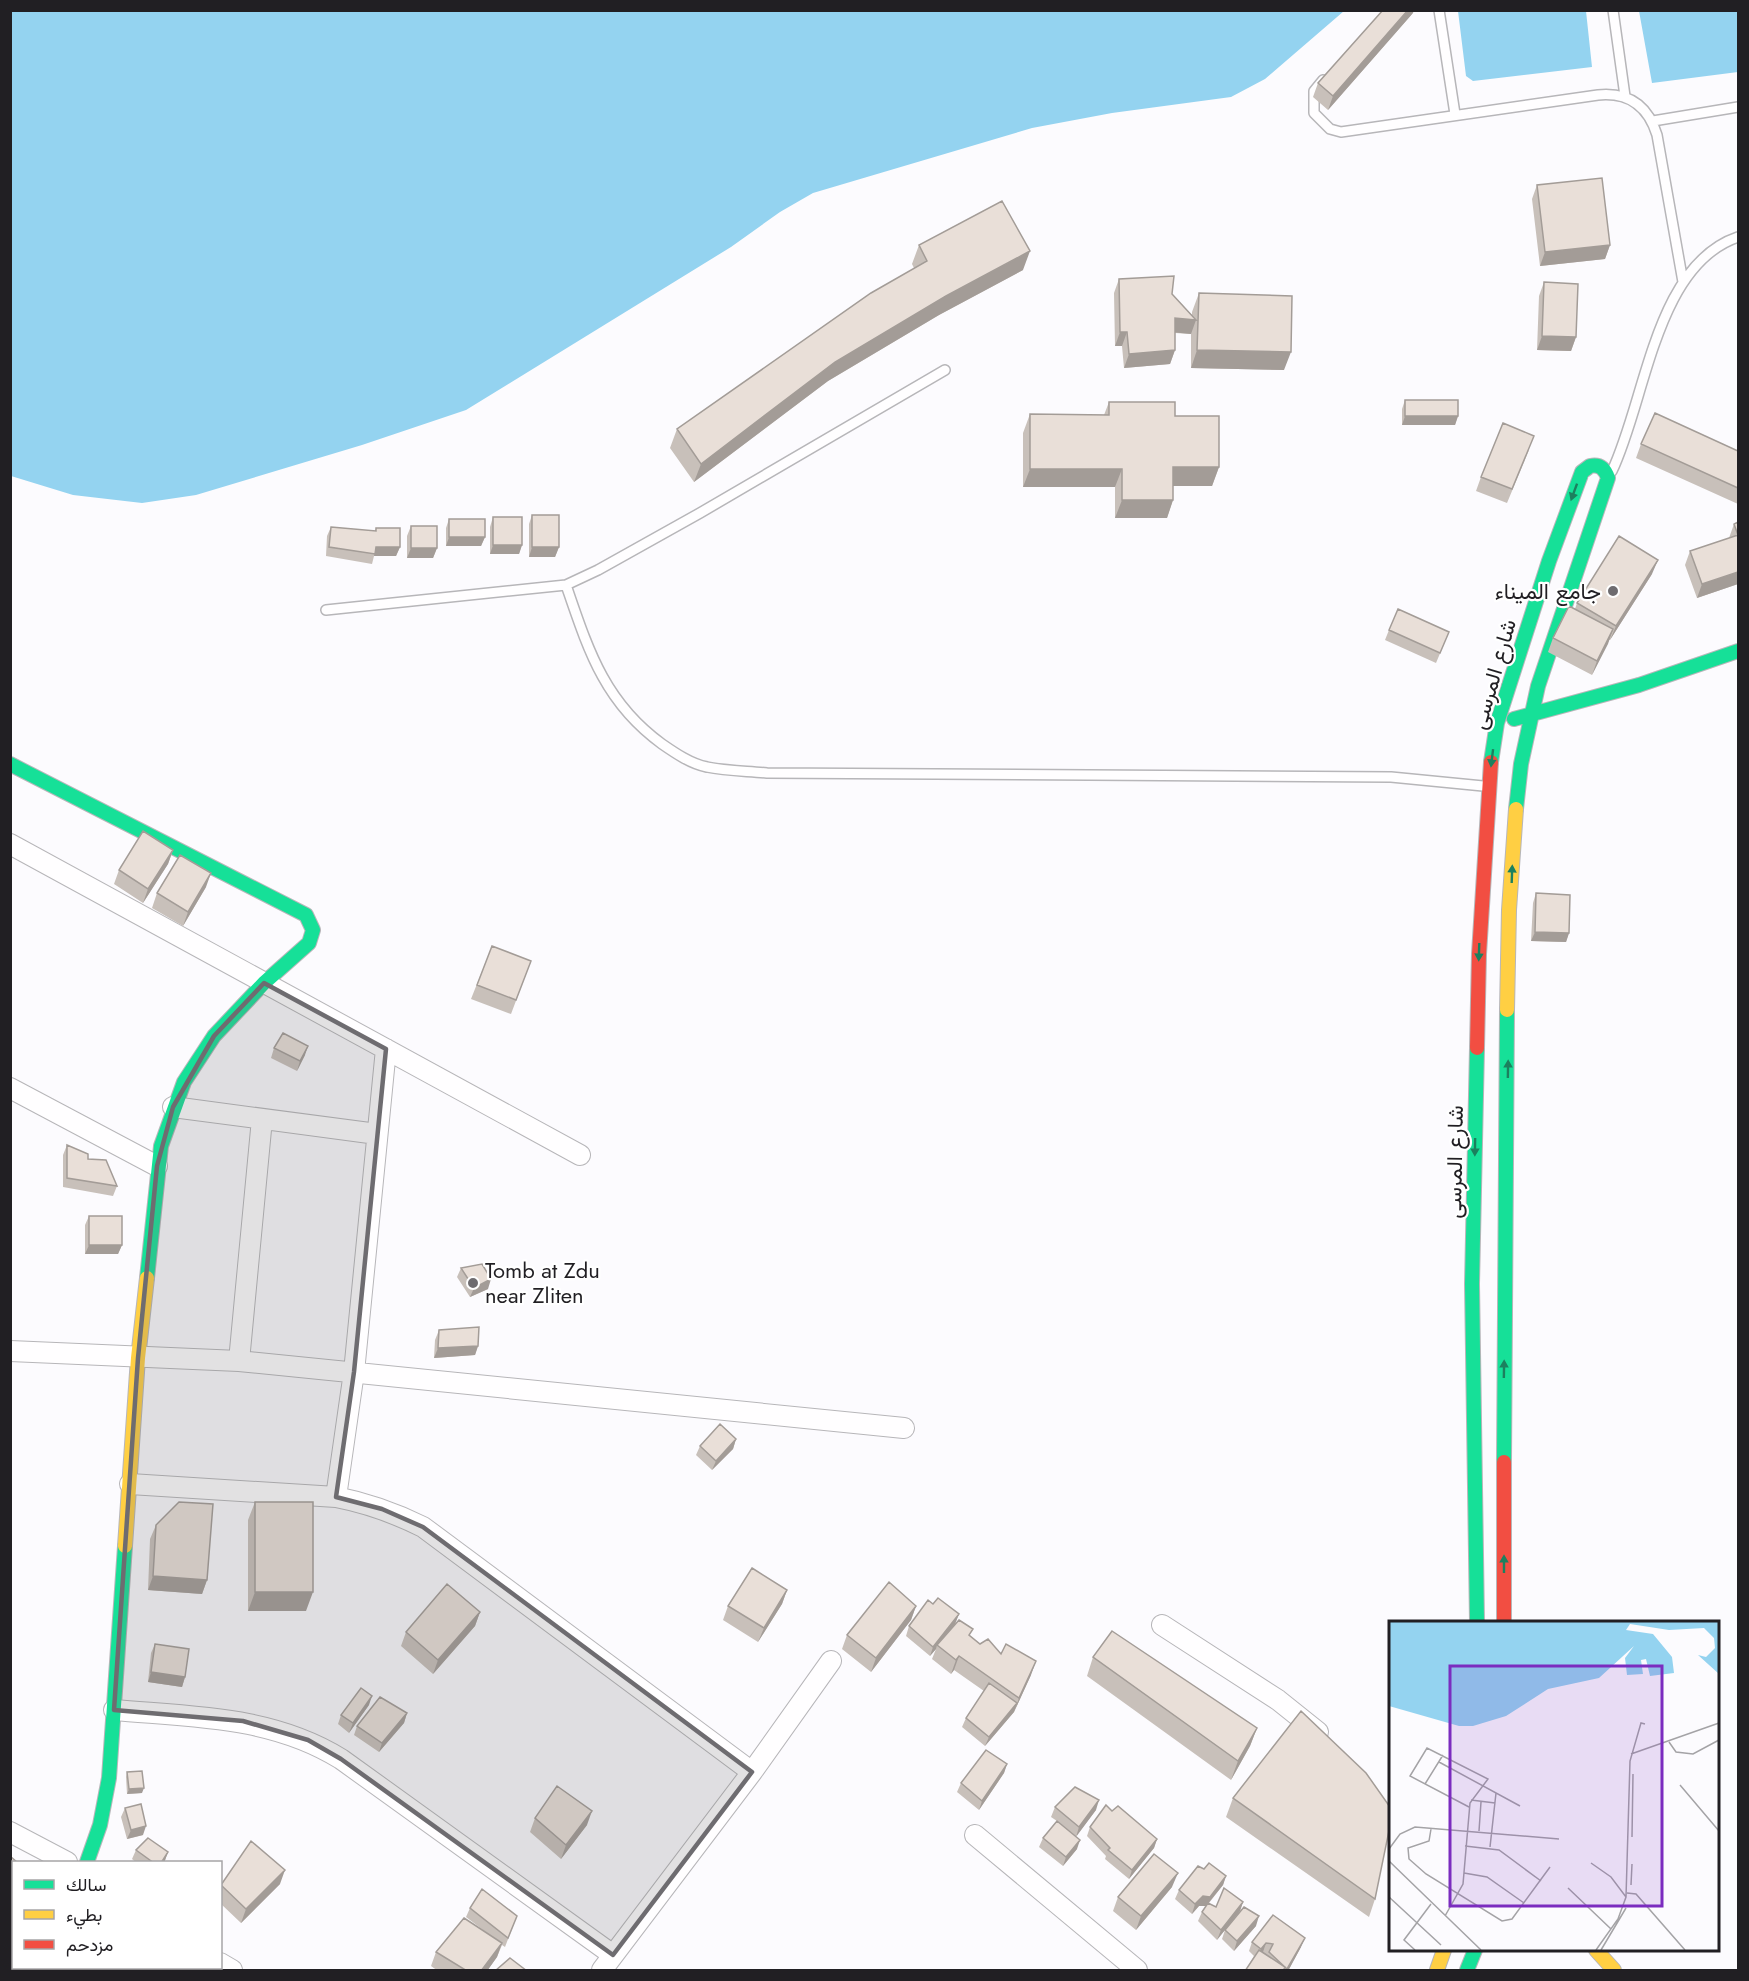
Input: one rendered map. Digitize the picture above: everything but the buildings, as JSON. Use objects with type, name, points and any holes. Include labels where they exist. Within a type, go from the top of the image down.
[{"type":"main road","name":"شارع المرسى","points":[[1477,1621],[1472,1284],[1479,954],[1488,786],[1497,723],[1549,561],[1582,472],[1589,465],[1600,466],[1608,478],[1545,655],[1530,716],[1520,778],[1512,870],[1508,1062],[1504,1621]]},
{"type":"main road","points":[[1497,723],[1639,685],[1738,651]]},
{"type":"main road","points":[[10,764],[306,915],[314,930],[309,944],[264,983],[214,1036],[198,1058],[173,1107],[157,1166],[138,1358],[106,1802],[88,1861]]},
{"type":"main road","points":[[1437,1971],[1444,1951]]},
{"type":"main road","points":[[1467,1971],[1475,1951]]},
{"type":"main road","points":[[1597,1951],[1614,1971]]},
{"type":"street","points":[[10,844],[580,1155]]},
{"type":"street","points":[[336,1497],[354,1372],[386,1049]]},
{"type":"street","points":[[10,1088],[157,1166]]},
{"type":"street","points":[[173,1107],[377,1134]]},
{"type":"street","points":[[240,1361],[262,1119]]},
{"type":"street","points":[[10,1351],[240,1361],[904,1428]]},
{"type":"street","points":[[130,1484],[336,1497],[382,1509],[423,1527],[752,1772]]},
{"type":"street","points":[[1162,1625],[1278,1700],[1330,1743]]},
{"type":"street","points":[[114,1710],[243,1721],[308,1740],[341,1759],[608,1963],[752,1772],[831,1661]]},
{"type":"street","points":[[10,1832],[63,1861]]},
{"type":"street","points":[[975,1835],[1137,1971]]},
{"type":"lane","points":[[1438,10],[1455,114]]},
{"type":"lane","points":[[1613,10],[1624,96]]},
{"type":"lane","points":[[1329,73],[1314,91],[1312,102],[1314,113],[1321,123],[1341,132],[1598,95],[1624,96],[1646,110],[1653,121],[1683,282]]},
{"type":"lane","points":[[1653,121],[1738,107]]},
{"type":"lane","points":[[1608,478],[1623,449],[1658,340],[1683,282],[1711,251],[1738,237]]},
{"type":"lane","points":[[326,610],[566,585],[598,570],[700,513],[945,370]]},
{"type":"lane","points":[[566,585],[591,659],[606,685],[649,734],[678,755],[705,767],[767,773],[1391,777],[1488,786]]},
{"type":"highlighted area","points":[[264,983],[386,1049],[354,1372],[336,1497],[382,1509],[423,1527],[752,1772],[613,1955],[341,1759],[308,1740],[243,1721],[114,1710],[138,1358],[157,1166],[173,1107],[214,1036]]},
{"type":"water","points":[[10,11],[1344,11],[1265,79],[1231,97],[1112,113],[1032,128],[813,193],[780,212],[731,247],[466,410],[362,445],[196,495],[142,503],[73,495],[11,476]]},
{"type":"water","points":[[1458,11],[1586,11],[1592,67],[1473,81],[1466,76]]},
{"type":"water","points":[[1639,11],[1738,11],[1738,72],[1652,83]]},
{"type":"traffic: fast","points":[[1491,762],[1497,723],[1549,561],[1582,472],[1590,466],[1599,467],[1604,470],[1608,478],[1538,686],[1521,764],[1516,809]]},
{"type":"traffic: fast","points":[[1514,719],[1639,685],[1738,651]]},
{"type":"traffic: fast","points":[[10,764],[306,915],[313,930],[309,943],[264,983],[214,1036],[184,1082],[161,1146],[147,1278]]},
{"type":"traffic: fast","points":[[1504,1462],[1507,1010]]},
{"type":"traffic: fast","points":[[1477,1048],[1472,1284],[1477,1621]]},
{"type":"traffic: fast","points":[[87,1861],[100,1825],[109,1778],[125,1546]]},
{"type":"traffic: fast","points":[[1467,1970],[1475,1951]]},
{"type":"traffic: slow","points":[[1507,1010],[1509,910],[1516,809]]},
{"type":"traffic: slow","points":[[125,1546],[138,1358],[147,1278]]},
{"type":"traffic: slow","points":[[1437,1970],[1444,1951]]},
{"type":"traffic: slow","points":[[1597,1951],[1614,1970]]},
{"type":"traffic: jam","points":[[1477,1048],[1479,954],[1491,762]]},
{"type":"traffic: jam","points":[[1504,1462],[1504,1621]]},
{"type":"place","name":"جامع الميناء","points":[[1613,591]]},
{"type":"place","name":"Tomb at Zdu near Zliten","points":[[473,1283]]}]
